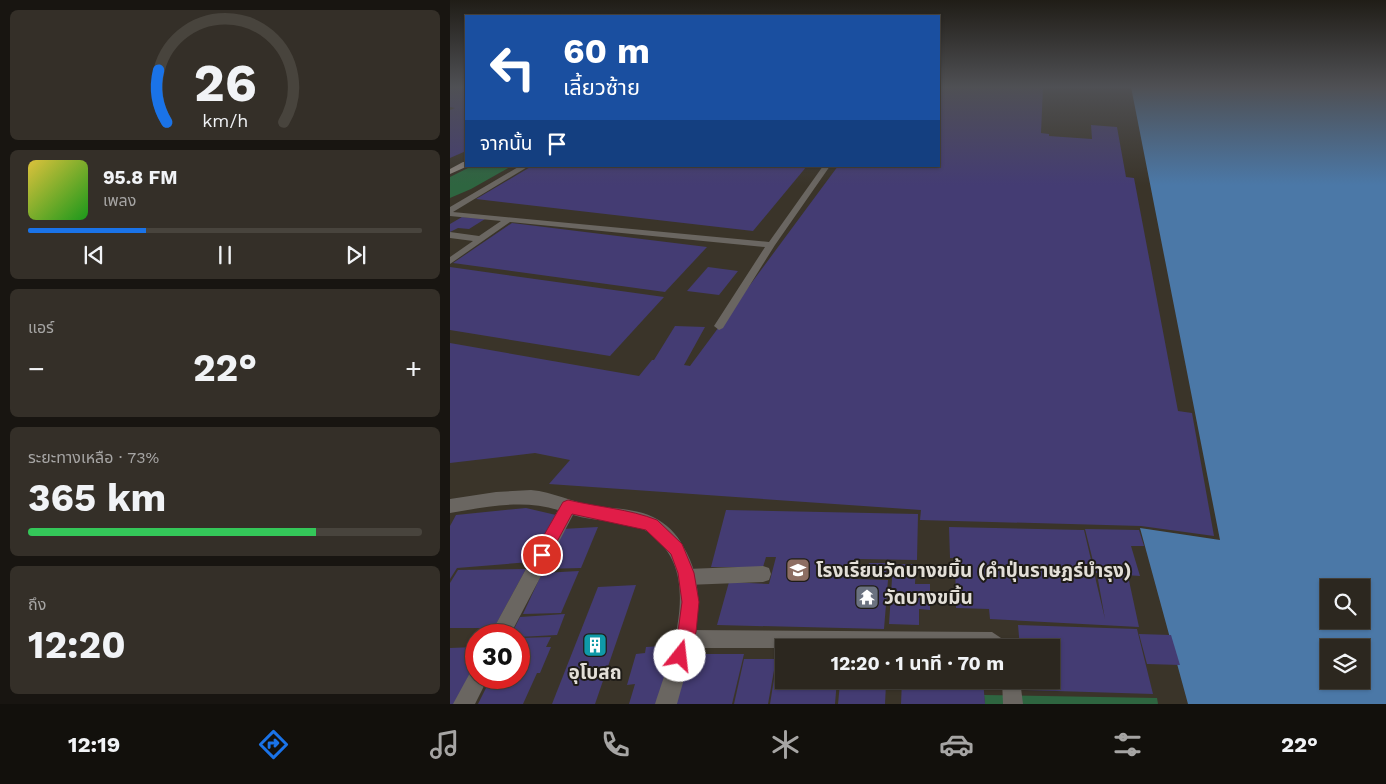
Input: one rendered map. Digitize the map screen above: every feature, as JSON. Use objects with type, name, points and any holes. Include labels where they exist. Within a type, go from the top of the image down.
[{"type":"main road","points":[[450,172],[465,164]]},
{"type":"street","points":[[450,506],[475,502],[541,498],[568,507],[635,519],[651,525],[677,549],[687,577],[691,602],[685,639],[666,704]]},
{"type":"street","points":[[506,624],[568,507]]},
{"type":"street","points":[[464,704],[472,689]]},
{"type":"lane","points":[[450,210],[524,167]]},
{"type":"lane","points":[[719,326],[771,245],[826,167]]},
{"type":"lane","points":[[450,214],[771,245]]},
{"type":"lane","points":[[450,261],[508,220]]},
{"type":"lane","points":[[450,234],[481,239]]},
{"type":"lane","points":[[687,577],[763,574]]},
{"type":"lane","points":[[685,639],[775,640]]},
{"type":"lane","points":[[1011,689],[1012,704]]},
{"type":"green space","points":[[470,167],[510,167],[471,189],[450,198],[450,177]]},
{"type":"green space","points":[[984,695],[1157,698],[1158,704],[985,704]]},
{"type":"water","points":[[1137,120],[1386,120],[1386,704],[1188,704],[1140,528],[1220,540]]},
{"type":"building","points":[[450,120],[465,120],[465,151],[450,158]]},
{"type":"building","points":[[940,120],[1042,120],[1041,133],[1049,134],[1049,136],[1092,139],[1091,125],[1117,127],[1126,177],[1134,178],[1178,411],[1192,413],[1214,536],[1141,526],[920,520],[921,510],[549,484],[570,460],[535,453],[450,463],[450,343],[639,376],[654,360],[675,326],[705,327],[684,365],[690,366],[837,167],[940,167]]},
{"type":"building","points":[[530,167],[806,167],[753,231],[476,199]]},
{"type":"building","points":[[462,217],[485,219],[469,229],[458,228],[450,232],[450,224]]},
{"type":"building","points":[[512,223],[707,247],[665,292],[453,263]]},
{"type":"building","points":[[450,267],[664,297],[610,356],[450,330]]},
{"type":"building","points":[[708,267],[738,271],[719,295],[687,291]]},
{"type":"building","points":[[526,508],[556,515],[530,562],[457,568],[450,579],[450,526],[456,515]]},
{"type":"building","name":"โรงเรียนวัดบางขมิ้น (คำปุ่นราษฎร์บำรุง)","points":[[726,510],[918,514],[917,560],[859,559],[856,579],[888,580],[884,629],[717,625],[729,582],[769,584],[776,557],[766,557],[763,567],[711,567]]},
{"type":"building","points":[[598,527],[581,568],[542,569],[562,529]]},
{"type":"building","points":[[949,527],[1084,530],[1105,619],[1097,574],[1128,576],[1139,627],[990,619],[989,609],[956,608],[955,558],[950,558]]},
{"type":"building","points":[[1085,529],[1139,530],[1144,546],[1131,546],[1140,576],[1096,573]]},
{"type":"building","points":[[869,563],[887,563],[886,576],[867,576]]},
{"type":"building","points":[[893,564],[916,564],[915,584],[930,584],[930,610],[919,609],[919,625],[889,624]]},
{"type":"building","points":[[526,569],[496,624],[465,624],[465,628],[450,628],[450,583],[458,570]]},
{"type":"building","points":[[579,571],[561,613],[523,614],[542,573]]},
{"type":"building","name":"อุโบสถ","points":[[636,585],[595,704],[552,704],[598,587]]},
{"type":"building","points":[[565,614],[557,635],[530,636],[530,624],[516,624],[520,617]]},
{"type":"building","points":[[1018,625],[1137,629],[1153,694],[1024,690],[1060,689],[1060,639],[1019,639]]},
{"type":"building","points":[[1139,634],[1171,635],[1180,665],[1147,664]]},
{"type":"building","points":[[551,637],[546,647],[551,647],[540,673],[537,673],[530,688],[530,638]]},
{"type":"building","points":[[662,646],[659,655],[671,654],[657,704],[629,704],[635,684],[627,685],[636,654],[645,653],[646,647]]},
{"type":"building","points":[[465,647],[465,684],[455,704],[450,704],[450,648]]},
{"type":"building","points":[[688,654],[744,654],[732,704],[674,704]]},
{"type":"building","points":[[744,659],[775,659],[768,704],[734,704]]},
{"type":"building","points":[[774,679],[775,689],[836,689],[835,704],[770,704]]},
{"type":"building","points":[[486,689],[530,689],[523,704],[478,704]]},
{"type":"building","points":[[839,689],[886,689],[885,704],[838,704]]},
{"type":"building","points":[[902,689],[984,689],[985,704],[901,704]]},
{"type":"place","name":"โรงเรียนวัดบางขมิ้น (คำปุ่นราษฎร์บำรุง)","points":[[798,570]]},
{"type":"place","name":"วัดบางขมิ้น","points":[[867,597]]},
{"type":"place","name":"อุโบสถ","points":[[595,645]]},
{"type":"route","points":[[542,555],[568,507],[635,519],[651,525],[677,549],[686,573],[691,602],[687,632],[680,656]]}]
